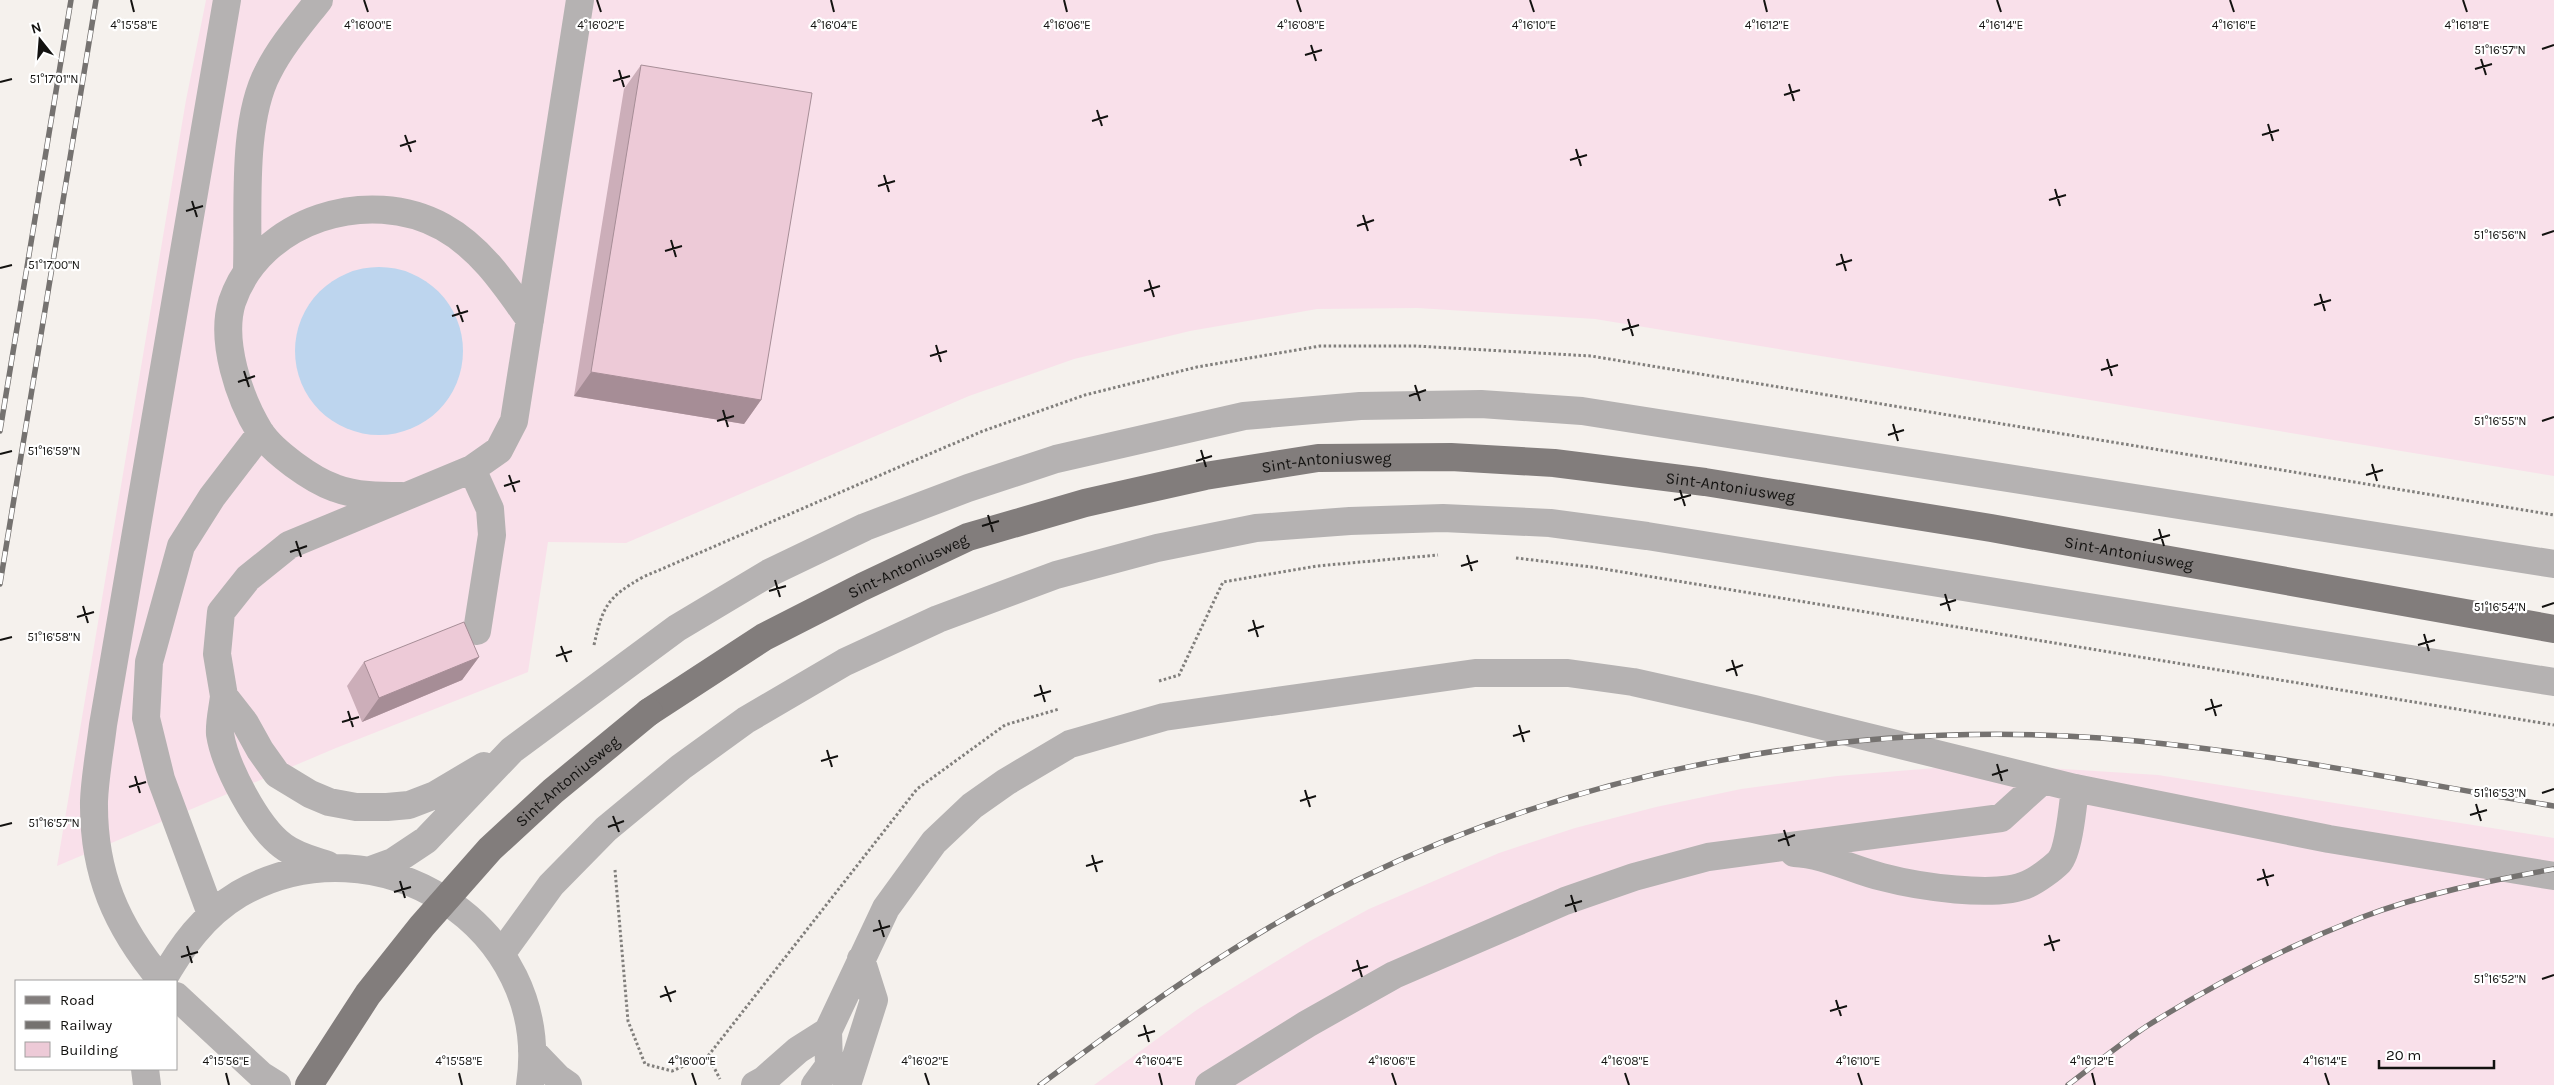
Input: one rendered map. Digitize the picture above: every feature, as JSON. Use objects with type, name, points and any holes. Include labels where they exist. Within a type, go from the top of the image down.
[{"type":"main road","name":"Sint-Antoniusweg","points":[[309,1085],[368,994],[422,926],[490,849],[553,791],[649,712],[764,637],[862,587],[968,537],[1094,500],[1205,476],[1318,458],[1451,457],[1554,463],[1705,482],[1991,528],[2554,629]]},
{"type":"street","points":[[161,980],[140,955],[108,898],[96,849],[94,800],[103,725],[227,0]]},
{"type":"street","points":[[248,269],[252,118],[267,72],[291,36],[319,0]]},
{"type":"street","points":[[332,867],[298,856],[282,846],[265,828],[247,800],[229,762],[220,733],[224,696],[217,654],[220,612],[248,578],[289,545],[411,496],[472,469],[499,450],[514,422],[580,0]]},
{"type":"street","points":[[411,496],[374,496],[335,488],[297,468],[261,433],[242,396],[228,349],[232,304],[248,269],[274,242],[310,222],[346,212],[385,209],[415,214],[444,227],[475,250],[500,278],[530,320]]},
{"type":"street","points":[[224,696],[245,723],[260,750],[277,774],[310,794],[329,802],[364,807],[409,804],[434,795],[512,750],[678,628],[770,573],[865,527],[968,488],[1056,459],[1244,416],[1360,406],[1481,404],[1582,411],[2554,564]]},
{"type":"street","points":[[211,914],[160,779],[146,718],[149,662],[181,546],[212,496],[261,433]]},
{"type":"street","points":[[472,469],[490,509],[492,534],[477,631]]},
{"type":"street","points":[[501,954],[551,885],[606,829],[681,767],[746,720],[845,662],[938,619],[1056,575],[1157,548],[1256,528],[1350,521],[1443,518],[1550,523],[1657,537],[2554,682]]},
{"type":"street","points":[[815,1085],[829,1066],[828,1031],[886,908],[928,850],[972,806],[1006,782],[1070,744],[1164,717],[1475,673],[1568,673],[1633,682],[1754,709],[2075,788],[2329,839],[2554,876]]},
{"type":"street","points":[[371,870],[394,862],[426,840],[512,750]]},
{"type":"street","points":[[1209,1085],[1307,1024],[1394,975],[1565,901],[1634,877],[1708,857],[2001,818],[2043,780]]},
{"type":"street","points":[[1755,851],[1800,853],[1882,877],[1940,888],[1990,892],[2028,884],[2060,861],[2068,833],[2075,788]]},
{"type":"street","points":[[163,980],[183,945],[211,914],[238,895],[269,880],[301,870],[332,867],[371,870],[395,875],[436,893],[472,920],[501,954],[517,984],[528,1017],[532,1051],[530,1085]]},
{"type":"street","points":[[847,1085],[874,1000],[861,959]]},
{"type":"street","points":[[178,998],[261,1075],[278,1085]]},
{"type":"street","points":[[755,1085],[764,1080],[798,1050],[828,1031]]},
{"type":"street","points":[[532,1051],[558,1078],[568,1085]]},
{"type":"street","points":[[145,1070],[147,1085]]},
{"type":"path","points":[[592,655],[600,619],[617,592],[643,577],[983,431]]},
{"type":"path","points":[[615,869],[628,1021],[645,1064],[672,1071],[708,1056],[723,1085]]},
{"type":"shaded area","points":[[206,0],[2554,0],[2554,476],[1595,319],[1417,308],[1317,309],[1190,331],[1074,359],[969,396],[626,543],[548,542],[528,672],[336,748],[57,866],[186,100]]},
{"type":"shaded area","points":[[2032,767],[2158,775],[2554,838],[2554,1085],[1094,1085],[1198,1009],[1310,941],[1369,909],[1499,853],[1575,828],[1656,807],[1741,789],[1837,776],[1935,768]]},
{"type":"water","points":[[371,267],[387,267],[419,277],[444,298],[457,319],[463,351],[457,383],[449,398],[432,416],[411,429],[387,435],[371,435],[347,429],[332,421],[309,398],[301,383],[295,359],[295,343],[301,319],[309,304],[332,281],[347,273]]},
{"type":"building","points":[[641,65],[812,93],[761,400],[591,372]]},
{"type":"building","points":[[464,622],[479,657],[379,698],[364,662]]},
{"type":"railway","points":[[0,431],[71,0]]},
{"type":"railway","points":[[0,584],[96,0]]},
{"type":"railway","points":[[1040,1085],[1155,1001],[1234,949],[1315,901],[1357,880],[1444,841],[1534,808],[1626,782],[1720,761],[1814,746],[1910,737],[2005,734],[2100,738],[2157,743],[2271,758],[2554,806]]},
{"type":"railway","points":[[2068,1085],[2127,1040],[2172,1010],[2224,981],[2305,941],[2383,909],[2431,895],[2480,883],[2554,869]]}]
